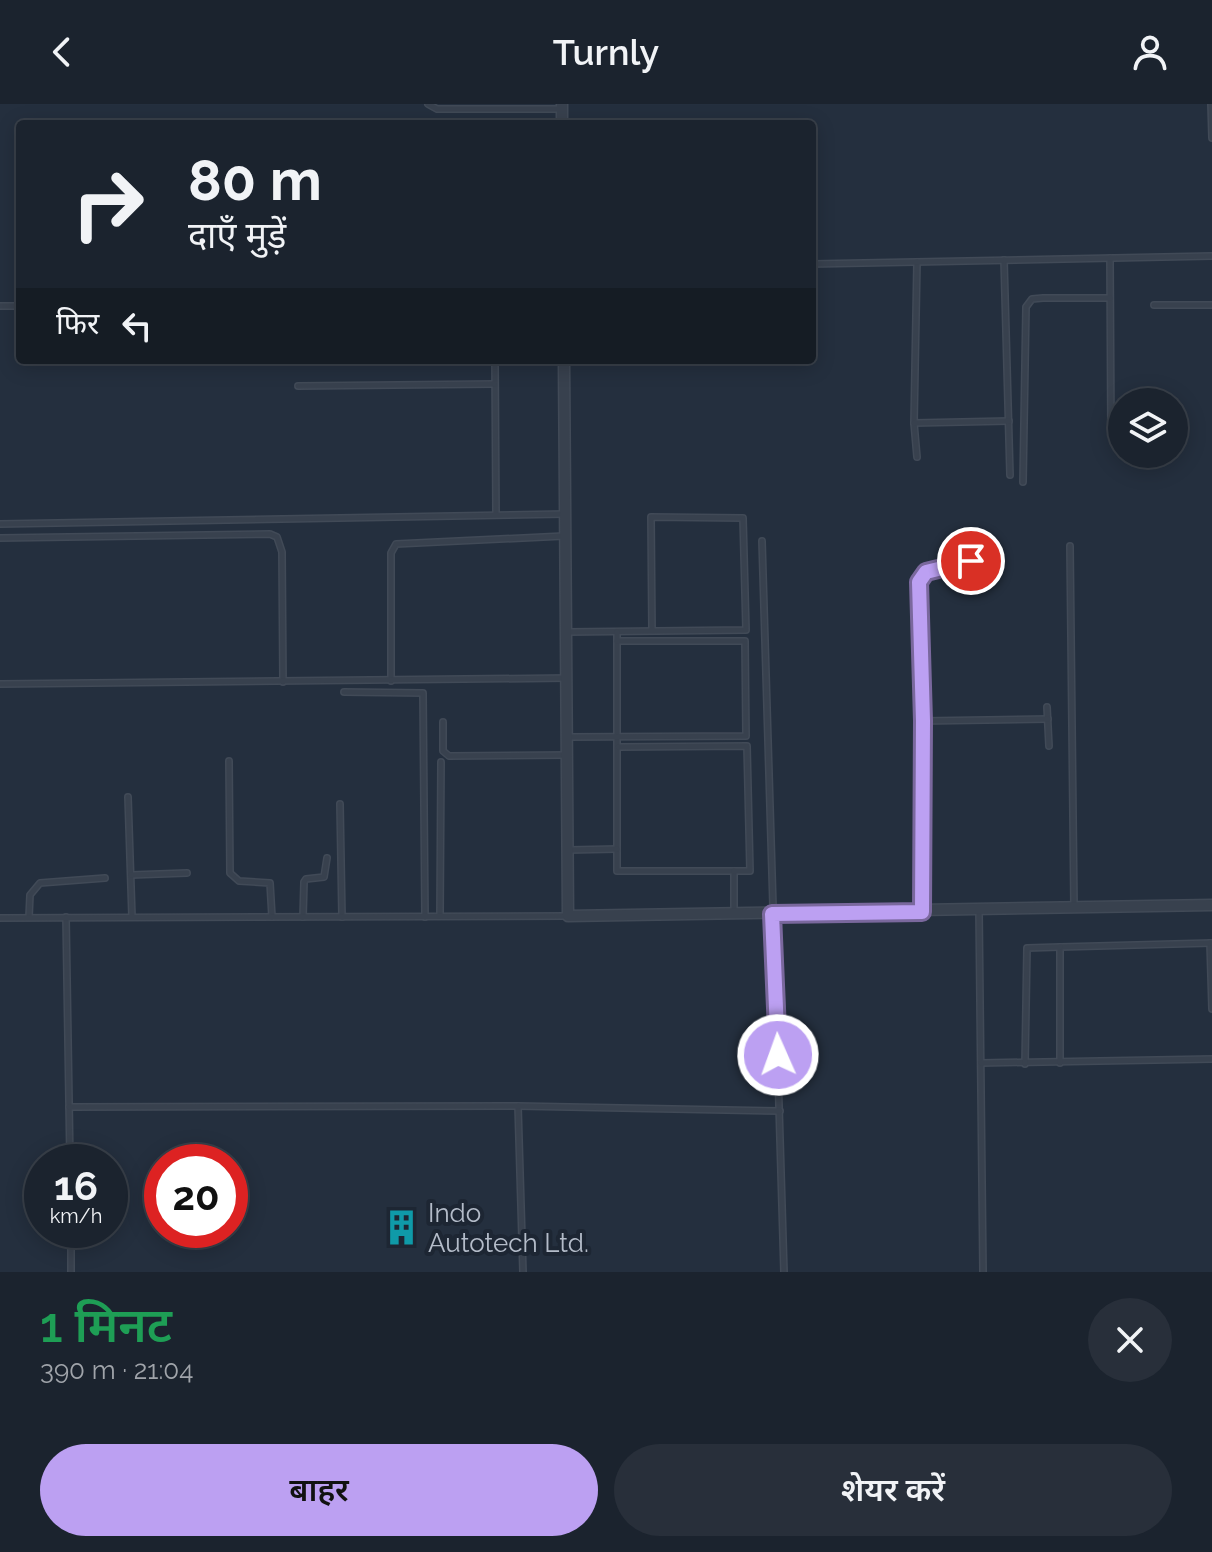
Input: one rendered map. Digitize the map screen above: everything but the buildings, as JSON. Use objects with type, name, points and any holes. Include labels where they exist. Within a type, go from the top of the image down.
[{"type":"street","points":[[564,364],[569,678],[568,916],[1212,905]]},
{"type":"lane","points":[[428,104],[437,109],[562,106]]},
{"type":"lane","points":[[1211,104],[1212,138]]},
{"type":"lane","points":[[816,264],[1212,256]]},
{"type":"lane","points":[[1110,258],[1111,388]]},
{"type":"lane","points":[[1004,260],[1010,475]]},
{"type":"lane","points":[[917,262],[914,423],[917,457]]},
{"type":"lane","points":[[1023,482],[1026,307],[1032,299],[1110,298]]},
{"type":"lane","points":[[1154,305],[1212,305]]},
{"type":"lane","points":[[495,364],[496,514]]},
{"type":"lane","points":[[298,386],[494,384]]},
{"type":"lane","points":[[914,423],[1009,421]]},
{"type":"lane","points":[[0,524],[566,514]]},
{"type":"lane","points":[[568,632],[746,630],[743,518],[651,517],[652,631]]},
{"type":"lane","points":[[0,538],[270,534],[277,537],[282,552],[283,682]]},
{"type":"lane","points":[[391,681],[391,553],[396,544],[566,536]]},
{"type":"lane","points":[[762,541],[784,1272]]},
{"type":"lane","points":[[1070,546],[1074,907]]},
{"type":"lane","points":[[922,912],[921,577],[953,564],[997,557]]},
{"type":"lane","points":[[617,632],[617,871],[750,871],[747,746],[618,747]]},
{"type":"lane","points":[[569,737],[746,736],[745,641],[617,641]]},
{"type":"lane","points":[[0,684],[569,678]]},
{"type":"lane","points":[[344,692],[423,693],[425,917]]},
{"type":"lane","points":[[1047,707],[1049,746]]},
{"type":"lane","points":[[923,721],[1048,719]]},
{"type":"lane","points":[[443,722],[443,751],[449,756],[569,755]]},
{"type":"lane","points":[[229,761],[230,873],[239,881],[270,883],[272,917]]},
{"type":"lane","points":[[440,917],[441,762]]},
{"type":"lane","points":[[128,797],[132,917]]},
{"type":"lane","points":[[340,804],[342,917]]},
{"type":"lane","points":[[569,850],[617,849]]},
{"type":"lane","points":[[303,917],[304,882],[324,877],[327,858]]},
{"type":"lane","points":[[734,871],[734,915]]},
{"type":"lane","points":[[131,875],[187,873]]},
{"type":"lane","points":[[29,917],[30,895],[40,883],[105,878]]},
{"type":"lane","points":[[979,910],[983,1272]]},
{"type":"lane","points":[[0,918],[568,916]]},
{"type":"lane","points":[[66,917],[70,1144]]},
{"type":"lane","points":[[1025,1064],[1027,948],[1211,943],[1212,1009]]},
{"type":"lane","points":[[1060,947],[1060,1063]]},
{"type":"lane","points":[[981,1063],[1212,1059]]},
{"type":"lane","points":[[69,1107],[518,1106],[780,1111]]},
{"type":"lane","points":[[518,1106],[523,1272]]},
{"type":"lane","points":[[71,1248],[71,1272]]},
{"type":"place","name":"Indo Autotech Ltd.","points":[[402,1228]]},
{"type":"route","points":[[778,1055],[772,914],[922,912],[923,721],[919,582],[926,572],[971,561]]}]
